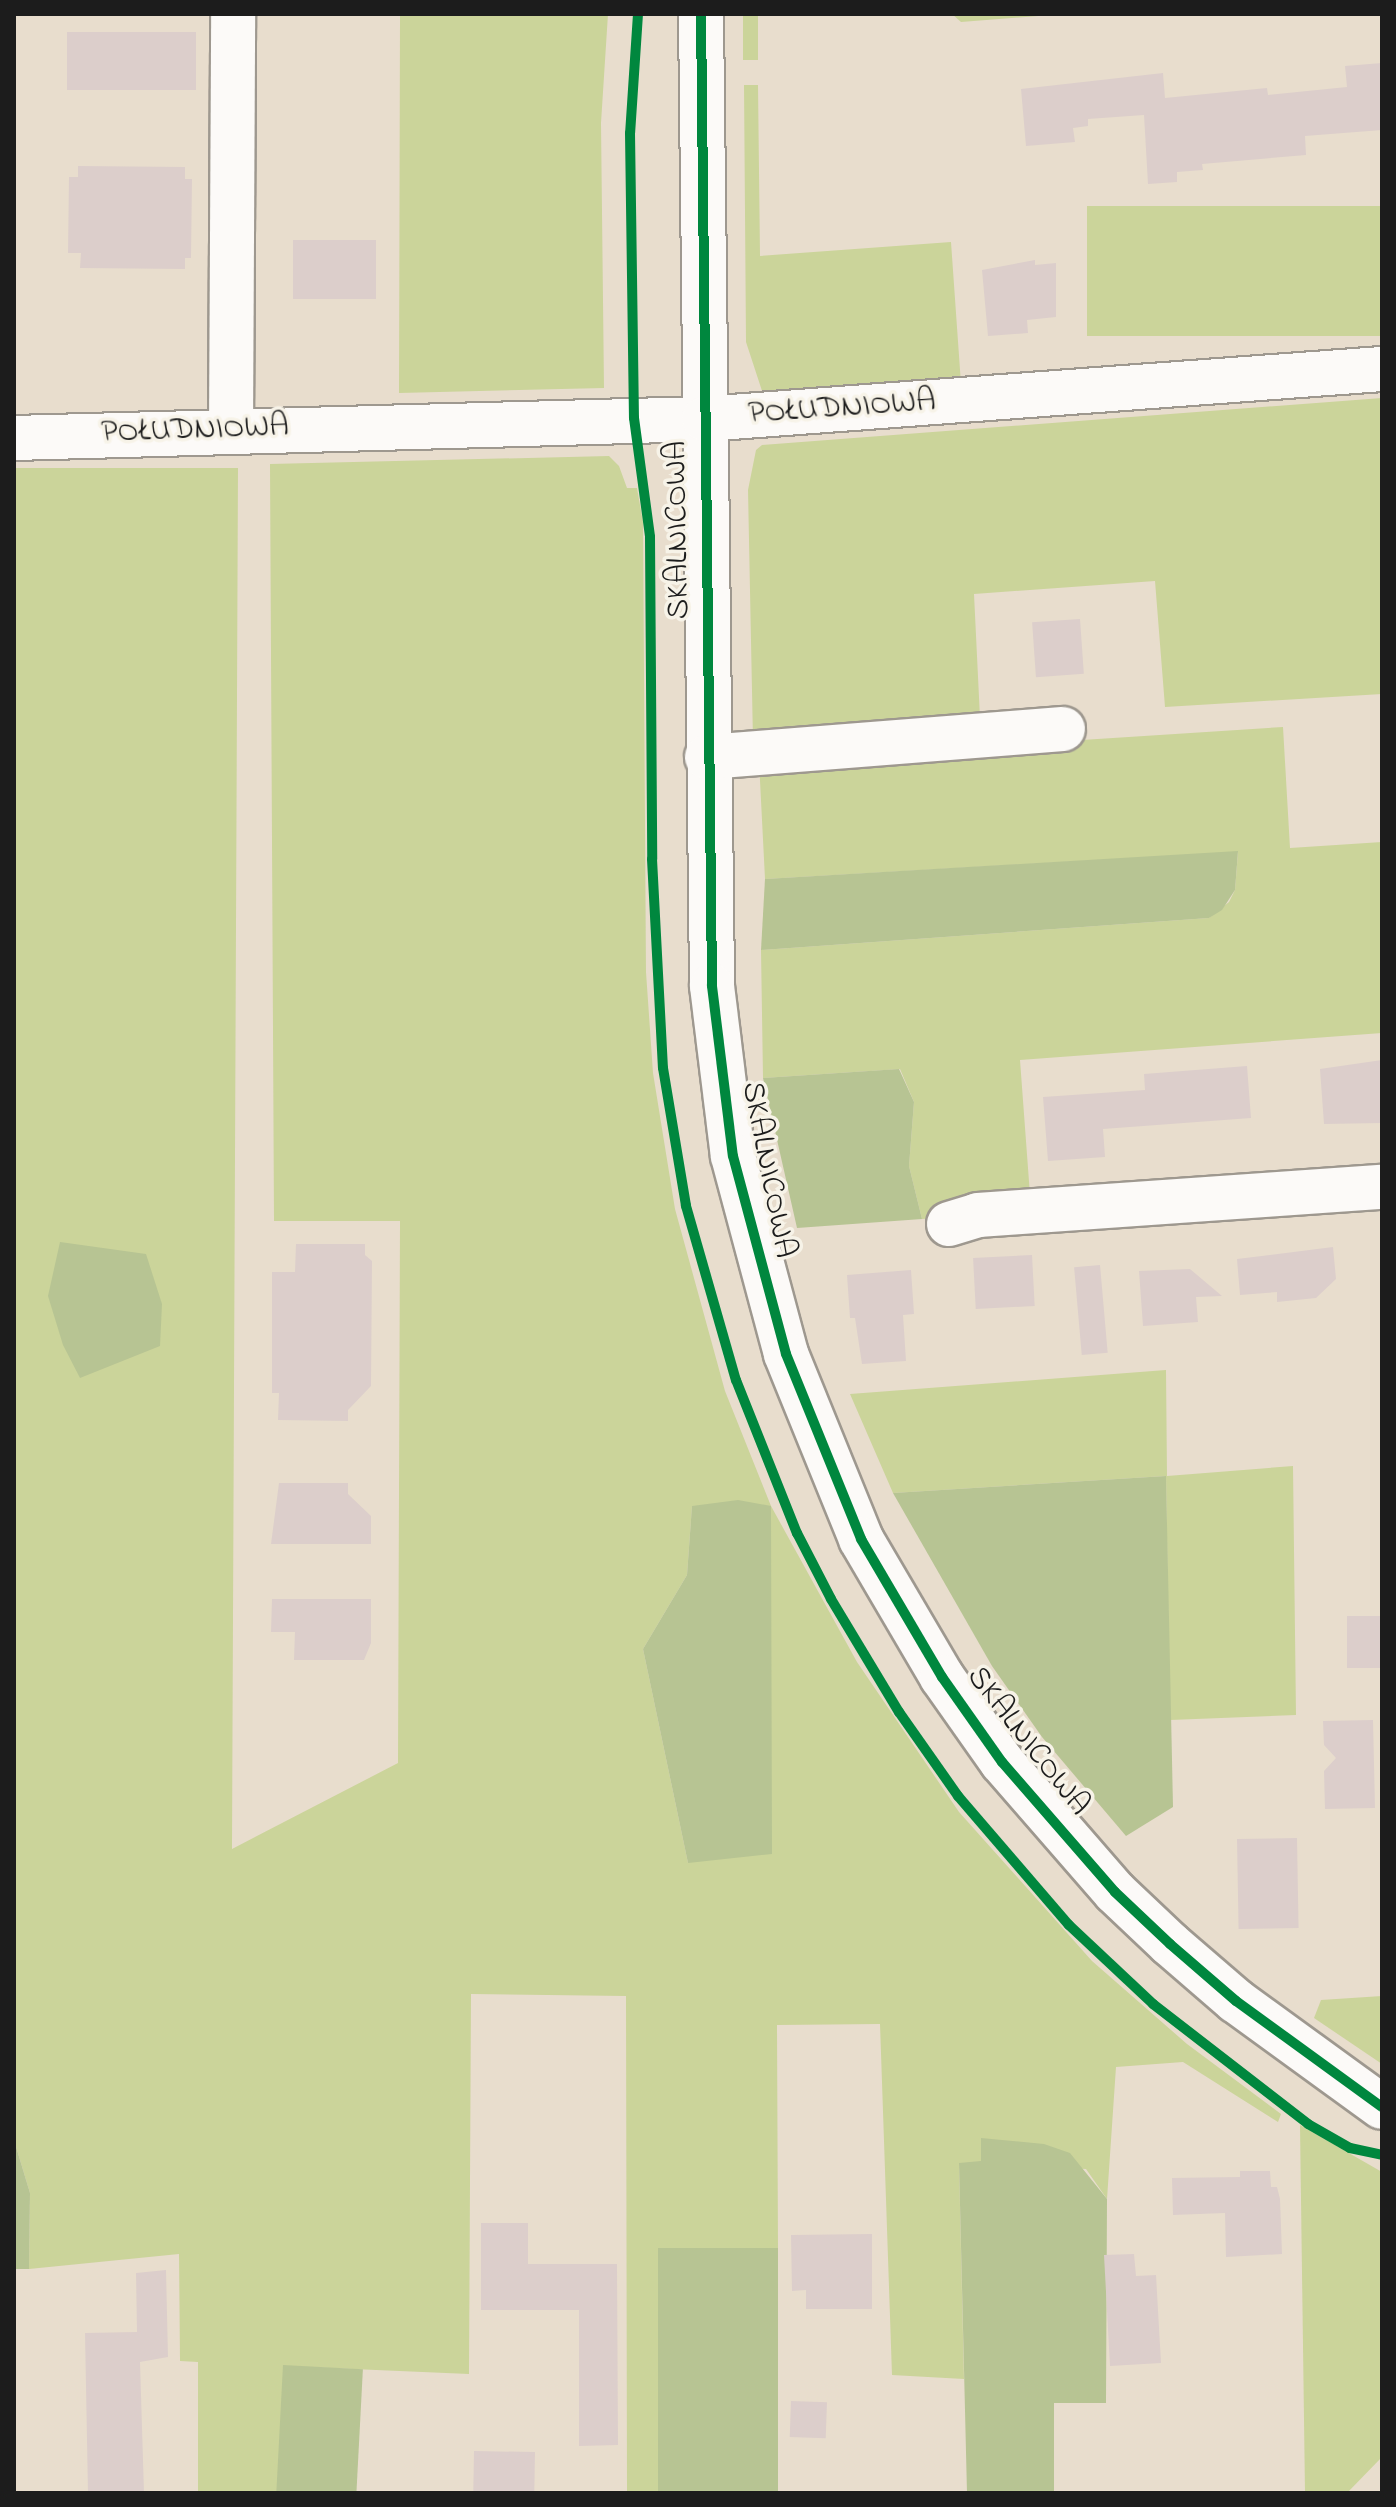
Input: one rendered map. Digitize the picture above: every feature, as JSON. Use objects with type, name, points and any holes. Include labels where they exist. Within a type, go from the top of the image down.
[{"type":"street","points":[[231,429],[233,14]]},
{"type":"street","name":"SKALNICOWA","points":[[701,14],[707,757],[712,986],[733,1156],[786,1354],[861,1539],[989,1745],[1115,1892],[1223,1991],[1382,2107]]},
{"type":"street","name":"POŁUDNIOWA","points":[[14,438],[231,429],[704,419],[1382,369]]},
{"type":"street","points":[[707,757],[1063,729]]},
{"type":"street","points":[[949,1224],[978,1215],[1382,1187]]},
{"type":"green space","points":[[400,14],[608,14],[601,123],[604,388],[399,393]]},
{"type":"green space","points":[[743,14],[758,14],[758,60],[743,60]]},
{"type":"green space","points":[[952,14],[1064,14],[961,22]]},
{"type":"green space","points":[[744,85],[758,85],[760,256],[951,242],[961,384],[764,397],[746,342]]},
{"type":"green space","points":[[1087,206],[1382,206],[1382,336],[1087,336]]},
{"type":"green space","points":[[1382,398],[1382,694],[1165,707],[1155,581],[974,594],[980,718],[753,741],[748,490],[756,450],[762,445]]},
{"type":"green space","points":[[609,456],[619,466],[627,488],[637,488],[643,522],[646,972],[653,1073],[675,1209],[725,1391],[771,1506],[857,1662],[959,1812],[1092,1961],[1187,2044],[1281,2114],[1278,2122],[1183,2062],[1116,2067],[1107,2199],[1086,2169],[959,2163],[964,2379],[892,2375],[880,2024],[777,2025],[778,2249],[658,2248],[660,2493],[627,2493],[626,1996],[471,1994],[469,2374],[283,2366],[283,2493],[198,2493],[198,2362],[180,2361],[179,2254],[29,2269],[30,2193],[14,2140],[14,468],[238,468],[232,1849],[398,1763],[400,1221],[274,1221],[270,464]],"holes":[[[692,1506],[688,1863],[643,1649],[687,1575]]]},
{"type":"green space","points":[[1283,727],[1290,848],[1382,842],[1382,1033],[1020,1060],[1030,1195],[948,1217],[922,1219],[909,1166],[914,1102],[900,1069],[763,1078],[761,950],[1209,918],[1229,902],[1235,890],[1238,852],[765,879],[759,761]]},
{"type":"green space","points":[[1238,851],[1235,890],[1222,910],[1209,918],[761,950],[765,879]]},
{"type":"green space","points":[[899,1069],[914,1102],[909,1166],[922,1219],[797,1228],[763,1078]]},
{"type":"green space","points":[[60,1242],[146,1254],[162,1304],[160,1346],[80,1378],[63,1345],[48,1296]]},
{"type":"green space","points":[[1166,1370],[1167,1476],[1293,1466],[1296,1715],[1170,1720],[1166,1476],[893,1493],[850,1394]]},
{"type":"green space","points":[[1166,1476],[1173,1807],[1126,1836],[1042,1737],[992,1666],[893,1493]]},
{"type":"green space","points":[[738,1500],[771,1506],[772,1854],[688,1863],[643,1649],[687,1575],[692,1506]]},
{"type":"green space","points":[[1382,1996],[1382,2064],[1314,2018],[1321,2000]]},
{"type":"green space","points":[[1300,2125],[1382,2172],[1382,2457],[1347,2493],[1305,2493]]},
{"type":"green space","points":[[981,2138],[1044,2144],[1070,2153],[1107,2199],[1106,2403],[1054,2403],[1054,2493],[967,2493],[959,2163],[981,2161]]},
{"type":"green space","points":[[14,2140],[30,2193],[29,2269],[14,2269]]},
{"type":"green space","points":[[658,2248],[778,2248],[778,2493],[658,2493]]},
{"type":"green space","points":[[283,2365],[363,2369],[356,2493],[276,2493]]},
{"type":"building","points":[[67,32],[196,32],[196,90],[67,90]]},
{"type":"building","points":[[1382,63],[1382,130],[1305,136],[1306,155],[1202,164],[1203,170],[1177,172],[1177,182],[1148,184],[1144,115],[1088,119],[1088,126],[1073,128],[1075,142],[1026,146],[1021,89],[1163,73],[1165,98],[1267,88],[1268,95],[1347,87],[1345,66]]},
{"type":"building","points":[[78,166],[185,167],[185,179],[192,179],[191,258],[185,258],[185,269],[80,268],[81,253],[68,253],[69,177],[78,177]]},
{"type":"building","points":[[293,240],[376,240],[376,299],[293,299]]},
{"type":"building","points":[[1035,260],[1035,265],[1056,263],[1056,317],[1027,320],[1028,333],[988,336],[982,270]]},
{"type":"building","points":[[1080,619],[1084,674],[1036,677],[1032,622]]},
{"type":"building","points":[[1382,1060],[1382,1123],[1324,1124],[1320,1069]]},
{"type":"building","points":[[1247,1066],[1251,1118],[1103,1129],[1105,1157],[1048,1161],[1043,1097],[1145,1090],[1144,1074]]},
{"type":"building","points":[[296,1244],[365,1244],[365,1255],[372,1261],[371,1386],[348,1410],[348,1421],[278,1420],[279,1393],[272,1393],[272,1272],[295,1272]]},
{"type":"building","points":[[1333,1247],[1336,1279],[1316,1298],[1277,1302],[1277,1292],[1240,1295],[1237,1259]]},
{"type":"building","points":[[1032,1255],[1035,1306],[976,1309],[973,1258]]},
{"type":"building","points":[[1100,1265],[1108,1353],[1082,1355],[1074,1267]]},
{"type":"building","points":[[1190,1269],[1222,1296],[1196,1297],[1198,1322],[1143,1326],[1139,1271]]},
{"type":"building","points":[[911,1270],[914,1314],[903,1315],[906,1361],[862,1364],[855,1318],[850,1318],[847,1275]]},
{"type":"building","points":[[279,1483],[348,1483],[348,1494],[371,1516],[371,1544],[271,1544]]},
{"type":"building","points":[[272,1599],[371,1599],[371,1643],[364,1660],[294,1660],[295,1632],[271,1632]]},
{"type":"building","points":[[1347,1616],[1380,1616],[1380,1668],[1347,1668]]},
{"type":"building","points":[[1373,1720],[1375,1808],[1325,1809],[1324,1771],[1336,1758],[1324,1745],[1323,1721]]},
{"type":"building","points":[[1297,1838],[1299,1928],[1239,1929],[1237,1839]]},
{"type":"building","points":[[1240,2171],[1270,2171],[1271,2187],[1277,2187],[1280,2199],[1282,2254],[1226,2257],[1225,2213],[1173,2215],[1172,2178],[1240,2177]]},
{"type":"building","points":[[481,2223],[528,2223],[528,2264],[617,2264],[618,2445],[579,2446],[579,2310],[481,2310]]},
{"type":"building","points":[[872,2234],[872,2309],[806,2309],[806,2290],[792,2291],[791,2235]]},
{"type":"building","points":[[1134,2254],[1136,2276],[1156,2275],[1161,2363],[1110,2366],[1104,2255]]},
{"type":"building","points":[[166,2270],[168,2357],[140,2362],[144,2493],[88,2493],[85,2333],[137,2332],[136,2273]]},
{"type":"building","points":[[791,2401],[827,2402],[826,2438],[790,2437]]},
{"type":"building","points":[[474,2451],[535,2452],[534,2493],[473,2493]]},
{"type":"cycle path","points":[[638,14],[630,133],[634,418],[650,537],[652,859],[663,1068],[686,1206],[736,1380],[797,1533],[831,1599],[899,1712],[958,1796],[1069,1925],[1153,2004],[1308,2124],[1350,2148],[1382,2155]]},
{"type":"cycle path","points":[[701,14],[712,986],[733,1156],[786,1354],[861,1539],[942,1677],[1002,1762],[1115,1892],[1170,1944],[1236,2001],[1382,2107]]}]
